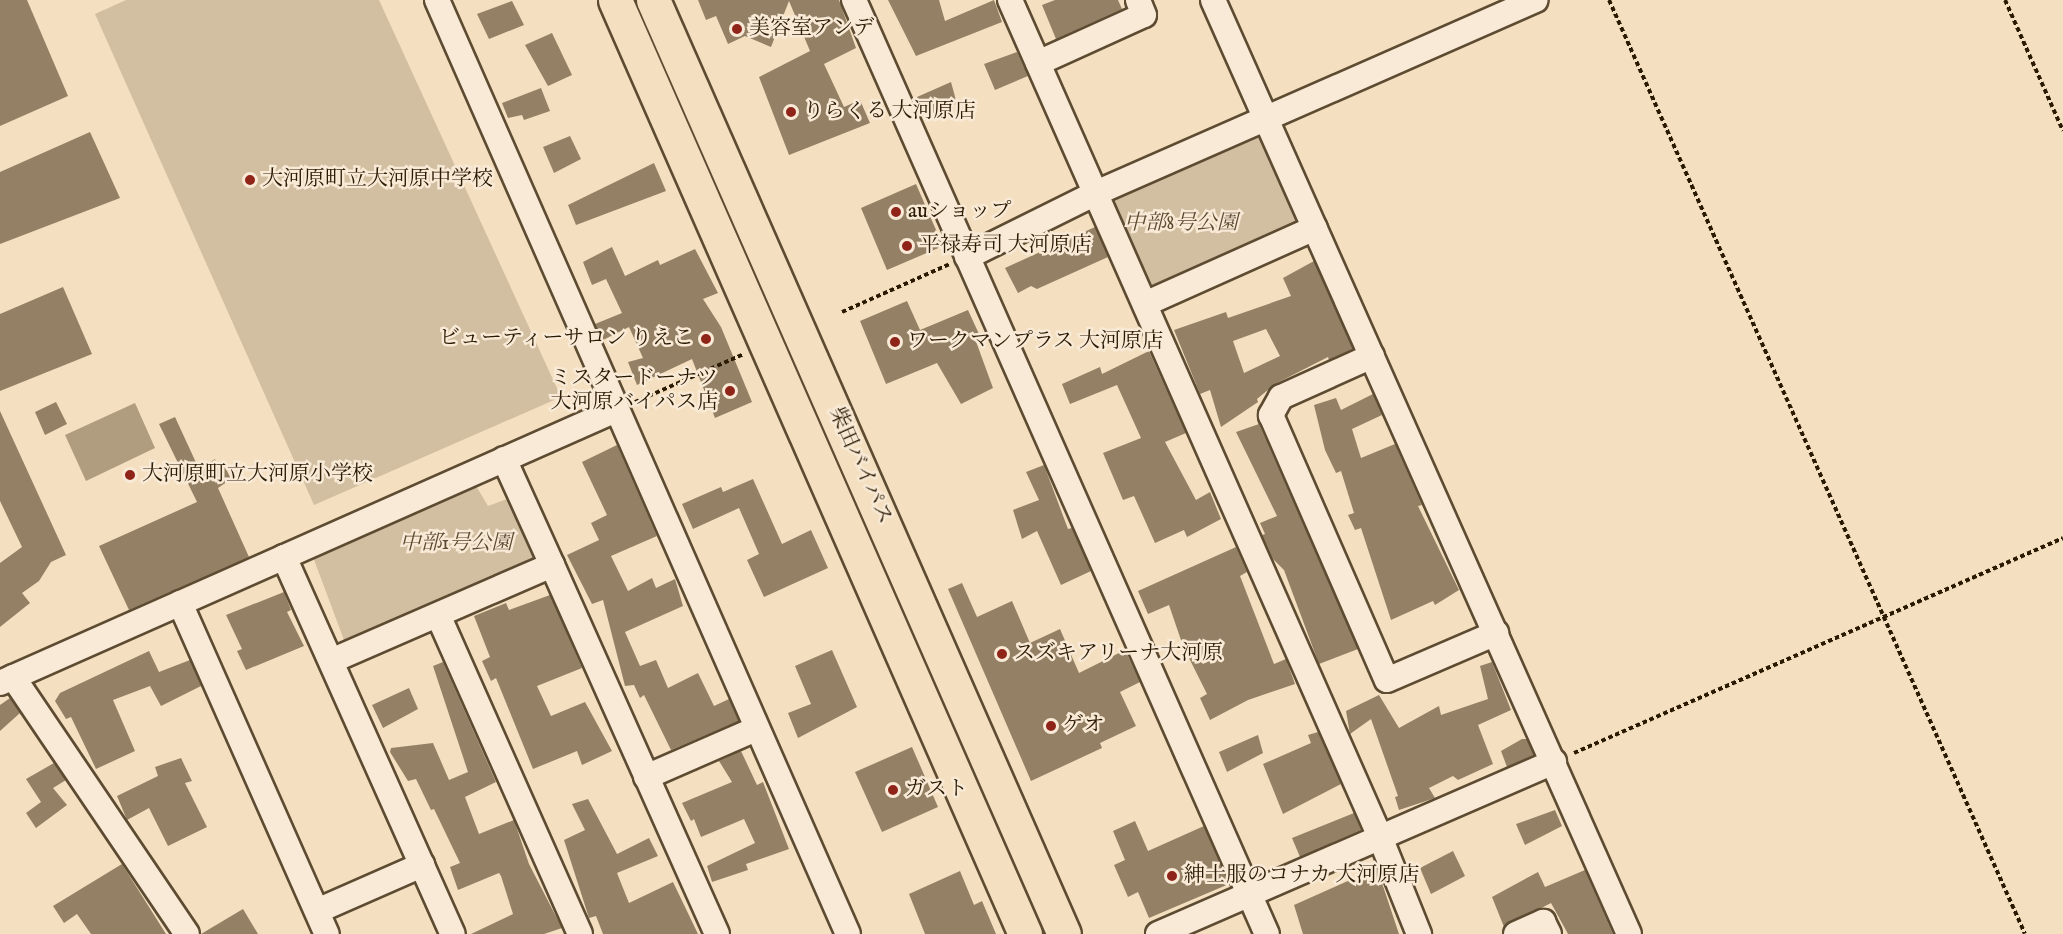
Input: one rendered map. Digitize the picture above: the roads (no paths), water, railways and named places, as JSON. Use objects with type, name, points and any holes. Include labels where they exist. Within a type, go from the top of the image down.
[{"type":"highway","name":"柴田バイパス","points":[[615,0],[1025,934]]},
{"type":"highway","name":"柴田バイパス","points":[[653,0],[1064,934]]},
{"type":"street","points":[[437,0],[615,410],[848,934]]},
{"type":"street","points":[[854,0],[1268,934]]},
{"type":"street","points":[[1010,0],[1380,837],[1419,934]]},
{"type":"street","points":[[1038,63],[1144,15],[1138,0]]},
{"type":"street","points":[[1213,0],[1629,934]]},
{"type":"street","points":[[967,257],[1096,193],[1535,0]]},
{"type":"street","points":[[1145,304],[1315,228]]},
{"type":"street","points":[[1372,356],[1281,397],[1271,415],[1387,680],[1496,633]]},
{"type":"street","points":[[187,934],[7,680],[615,410]]},
{"type":"street","points":[[504,459],[717,934]]},
{"type":"street","points":[[284,557],[453,934]]},
{"type":"street","points":[[331,661],[552,565]]},
{"type":"street","points":[[180,603],[327,934]]},
{"type":"street","points":[[438,615],[580,934]]},
{"type":"street","points":[[646,777],[756,729]]},
{"type":"street","points":[[1158,934],[1554,762]]},
{"type":"street","points":[[317,911],[422,865]]},
{"type":"street","points":[[1516,934],[1543,922],[1549,934]]},
{"type":"place","name":"美容室アンデ","points":[[737,29]]},
{"type":"place","name":"りらくる 大河原店","points":[[791,112]]},
{"type":"place","name":"大河原町立大河原中学校","points":[[250,180]]},
{"type":"place","name":"auショップ","points":[[896,212]]},
{"type":"place","name":"平禄寿司 大河原店","points":[[907,246]]},
{"type":"place","name":"ビューティーサロン りえこ","points":[[706,339]]},
{"type":"place","name":"ワークマンプラス 大河原店","points":[[895,342]]},
{"type":"place","name":"ミスタードーナツ 大河原バイパス店","points":[[730,391]]},
{"type":"place","name":"大河原町立大河原小学校","points":[[130,475]]},
{"type":"place","name":"スズキアリーナ大河原","points":[[1002,654]]},
{"type":"place","name":"ゲオ","points":[[1051,726]]},
{"type":"place","name":"ガスト","points":[[893,790]]},
{"type":"place","name":"紳士服のコナカ 大河原店","points":[[1172,876]]},
{"type":"park label","name":"中部8号公園","points":[[1181,224]]},
{"type":"park label","name":"中部1号公園","points":[[456,544]]}]
